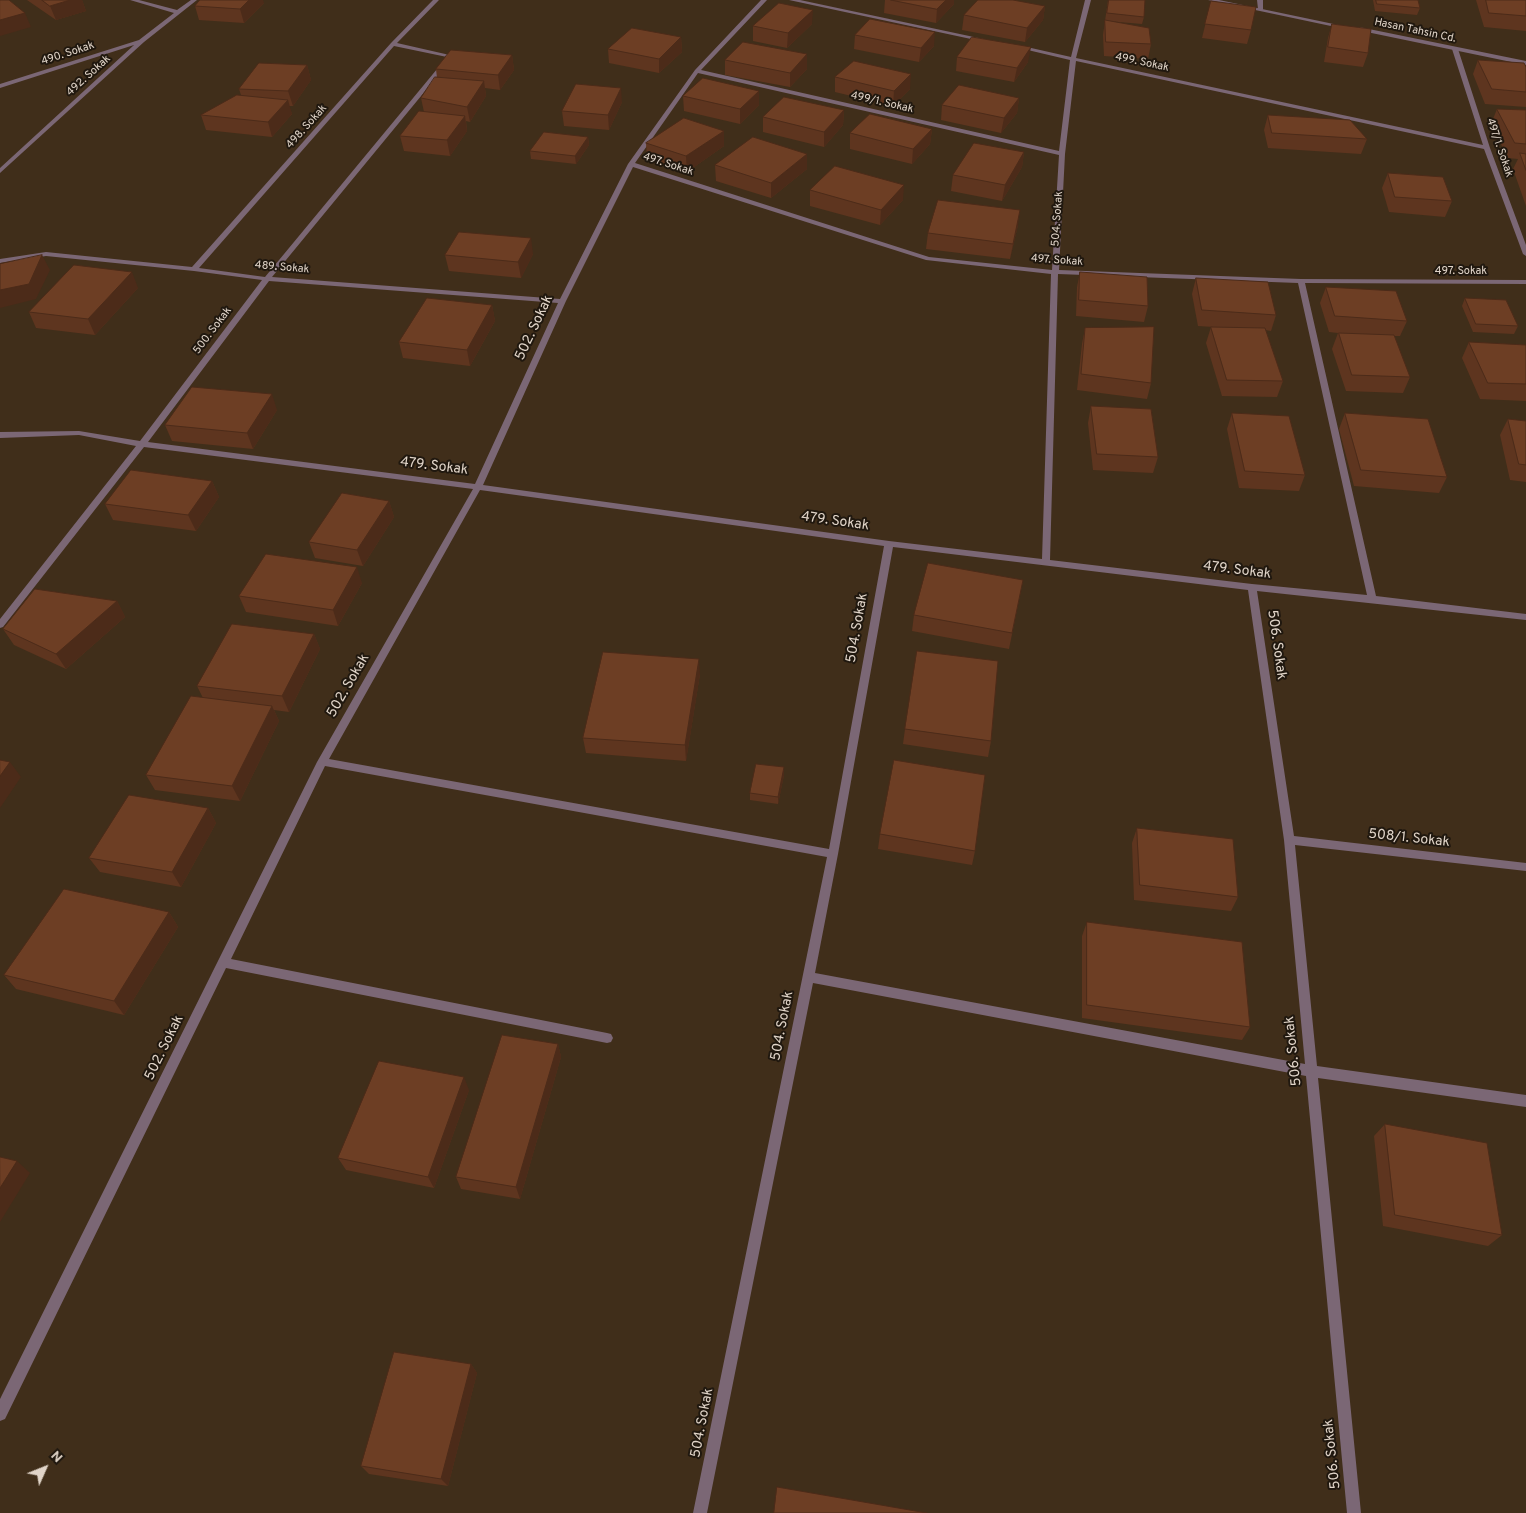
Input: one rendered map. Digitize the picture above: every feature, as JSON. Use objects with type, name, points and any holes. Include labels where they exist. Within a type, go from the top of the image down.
[{"type":"street","points":[[133,0],[177,12]]},
{"type":"street","name":"492. Sokak","points":[[0,171],[142,41],[194,0]]},
{"type":"street","name":"498. Sokak","points":[[194,269],[394,44],[436,0]]},
{"type":"street","points":[[792,0],[996,42]]},
{"type":"street","name":"504. Sokak","points":[[1046,561],[1054,272],[1062,154],[1073,58],[1088,0]]},
{"type":"street","name":"Hasan Tahsin Cd.","points":[[1211,0],[1526,63]]},
{"type":"street","points":[[1260,0],[1261,10]]},
{"type":"street","name":"502. Sokak","points":[[0,1414],[322,762],[478,487],[562,301],[631,164],[697,71],[761,1]]},
{"type":"street","name":"490. Sokak","points":[[0,86],[142,41]]},
{"type":"street","name":"500. Sokak","points":[[0,625],[142,444],[267,279],[451,56],[394,44]]},
{"type":"street","name":"499. Sokak","points":[[1015,46],[1487,148]]},
{"type":"street","name":"497/1. Sokak","points":[[1455,49],[1487,148],[1526,254]]},
{"type":"street","name":"499/1. Sokak","points":[[697,71],[1062,154]]},
{"type":"street","name":"497. Sokak","points":[[631,164],[928,258],[1054,272],[1301,281],[1526,282]]},
{"type":"street","name":"489. Sokak","points":[[0,261],[46,254],[194,269],[267,279],[562,301]]},
{"type":"street","points":[[1301,281],[1372,599]]},
{"type":"street","name":"479. Sokak","points":[[0,434],[79,433],[142,444],[478,487],[889,544],[1526,617]]},
{"type":"street","name":"504. Sokak","points":[[700,1513],[833,854],[889,544]]},
{"type":"street","name":"506. Sokak","points":[[1252,587],[1289,840],[1354,1513]]},
{"type":"street","points":[[322,762],[833,854]]},
{"type":"street","name":"508/1. Sokak","points":[[1289,840],[1526,867]]},
{"type":"street","points":[[223,962],[607,1038]]},
{"type":"street","points":[[808,978],[1311,1071],[1526,1101]]},
{"type":"building","points":[[0,0],[9,0],[25,13],[0,20]]},
{"type":"building","points":[[42,0],[70,0],[50,6]]},
{"type":"building","points":[[200,0],[249,0],[240,9],[195,6]]},
{"type":"building","points":[[891,0],[946,0],[937,9]]},
{"type":"building","points":[[978,0],[1013,0],[1045,6],[1027,28],[964,15]]},
{"type":"building","points":[[1109,0],[1145,0],[1144,17],[1107,13]]},
{"type":"building","points":[[1376,0],[1418,0],[1420,8],[1377,4]]},
{"type":"building","points":[[1486,0],[1526,0],[1526,16],[1489,13]]},
{"type":"building","points":[[1211,1],[1256,7],[1251,30],[1205,24]]},
{"type":"building","points":[[779,3],[813,10],[788,33],[753,26]]},
{"type":"building","points":[[870,19],[935,32],[921,48],[855,35]]},
{"type":"building","points":[[1105,20],[1149,28],[1151,44],[1106,42]]},
{"type":"building","points":[[1332,24],[1371,29],[1368,53],[1328,47]]},
{"type":"building","points":[[632,28],[681,37],[659,59],[608,49]]},
{"type":"building","points":[[972,37],[1031,47],[1017,68],[957,57]]},
{"type":"building","points":[[743,42],[807,54],[790,73],[725,60]]},
{"type":"building","points":[[451,50],[512,55],[498,75],[436,69]]},
{"type":"building","points":[[1478,60],[1524,63],[1526,67],[1526,92],[1492,89]]},
{"type":"building","points":[[854,61],[911,74],[894,91],[835,77]]},
{"type":"building","points":[[259,63],[307,65],[288,91],[239,89]]},
{"type":"building","points":[[435,77],[484,81],[467,107],[421,98]]},
{"type":"building","points":[[703,78],[759,91],[740,109],[683,96]]},
{"type":"building","points":[[576,84],[621,88],[608,115],[562,111]]},
{"type":"building","points":[[959,85],[1019,98],[1004,118],[942,105]]},
{"type":"building","points":[[237,95],[288,100],[268,122],[201,115]]},
{"type":"building","points":[[784,97],[844,110],[824,132],[763,117]]},
{"type":"building","points":[[1497,109],[1526,110],[1526,144],[1515,143]]},
{"type":"building","points":[[419,111],[465,116],[447,140],[400,136]]},
{"type":"building","points":[[870,114],[932,129],[913,149],[850,133]]},
{"type":"building","points":[[1268,115],[1350,120],[1367,139],[1272,133]]},
{"type":"building","points":[[684,118],[724,131],[686,156],[646,143]]},
{"type":"building","points":[[544,132],[588,137],[575,156],[530,151]]},
{"type":"building","points":[[753,137],[807,154],[771,183],[715,165]]},
{"type":"building","points":[[974,143],[1024,152],[1005,185],[953,175]]},
{"type":"building","points":[[1520,153],[1526,154],[1526,170]]},
{"type":"building","points":[[835,166],[904,185],[881,210],[810,190]]},
{"type":"building","points":[[1388,173],[1443,177],[1452,201],[1395,197]]},
{"type":"building","points":[[938,200],[1020,210],[1013,244],[928,233]]},
{"type":"building","points":[[459,232],[531,238],[518,262],[445,255]]},
{"type":"building","points":[[42,255],[29,284],[0,290],[0,264]]},
{"type":"building","points":[[74,265],[132,272],[88,319],[29,312]]},
{"type":"building","points":[[1080,272],[1147,277],[1148,306],[1079,300]]},
{"type":"building","points":[[1196,278],[1268,282],[1276,315],[1202,310]]},
{"type":"building","points":[[1326,287],[1396,291],[1407,321],[1335,316]]},
{"type":"building","points":[[427,298],[492,305],[467,350],[399,342]]},
{"type":"building","points":[[1465,298],[1506,300],[1518,326],[1476,324]]},
{"type":"building","points":[[1154,327],[1151,383],[1081,374],[1085,328]]},
{"type":"building","points":[[1211,327],[1265,328],[1283,381],[1227,380]]},
{"type":"building","points":[[1339,333],[1394,335],[1410,377],[1352,375]]},
{"type":"building","points":[[1469,342],[1526,345],[1526,384],[1488,383]]},
{"type":"building","points":[[192,387],[272,394],[247,433],[165,425]]},
{"type":"building","points":[[1091,406],[1151,409],[1158,457],[1097,454]]},
{"type":"building","points":[[1232,413],[1289,416],[1305,475],[1245,471]]},
{"type":"building","points":[[1345,413],[1428,419],[1447,477],[1361,470]]},
{"type":"building","points":[[1508,419],[1526,421],[1526,465],[1519,464]]},
{"type":"building","points":[[131,470],[212,481],[188,515],[105,504]]},
{"type":"building","points":[[342,493],[389,501],[357,550],[309,542]]},
{"type":"building","points":[[266,554],[357,567],[333,610],[239,596]]},
{"type":"building","points":[[928,563],[1023,580],[1012,633],[914,615]]},
{"type":"building","points":[[35,589],[117,601],[56,654],[3,629]]},
{"type":"building","points":[[232,624],[314,634],[282,696],[197,686]]},
{"type":"building","points":[[917,651],[998,661],[991,741],[905,729]]},
{"type":"building","points":[[603,652],[699,659],[685,745],[583,738]]},
{"type":"building","points":[[191,696],[272,706],[232,786],[146,775]]},
{"type":"building","points":[[0,760],[10,762],[0,776]]},
{"type":"building","points":[[894,760],[985,775],[975,851],[880,834]]},
{"type":"building","points":[[756,764],[784,767],[778,797],[750,793]]},
{"type":"building","points":[[129,795],[208,808],[172,872],[89,858]]},
{"type":"building","points":[[1137,828],[1233,839],[1238,897],[1140,885]]},
{"type":"building","points":[[64,889],[169,912],[114,1001],[4,975]]},
{"type":"building","points":[[1087,922],[1242,942],[1250,1027],[1087,1005]]},
{"type":"building","points":[[502,1035],[558,1044],[516,1187],[456,1177]]},
{"type":"building","points":[[379,1061],[464,1077],[428,1177],[338,1158]]},
{"type":"building","points":[[1385,1124],[1487,1143],[1502,1235],[1395,1215]]},
{"type":"building","points":[[0,1157],[17,1161],[0,1188]]},
{"type":"building","points":[[394,1352],[471,1364],[441,1479],[361,1466]]},
{"type":"building","points":[[777,1487],[927,1513],[774,1513]]}]
